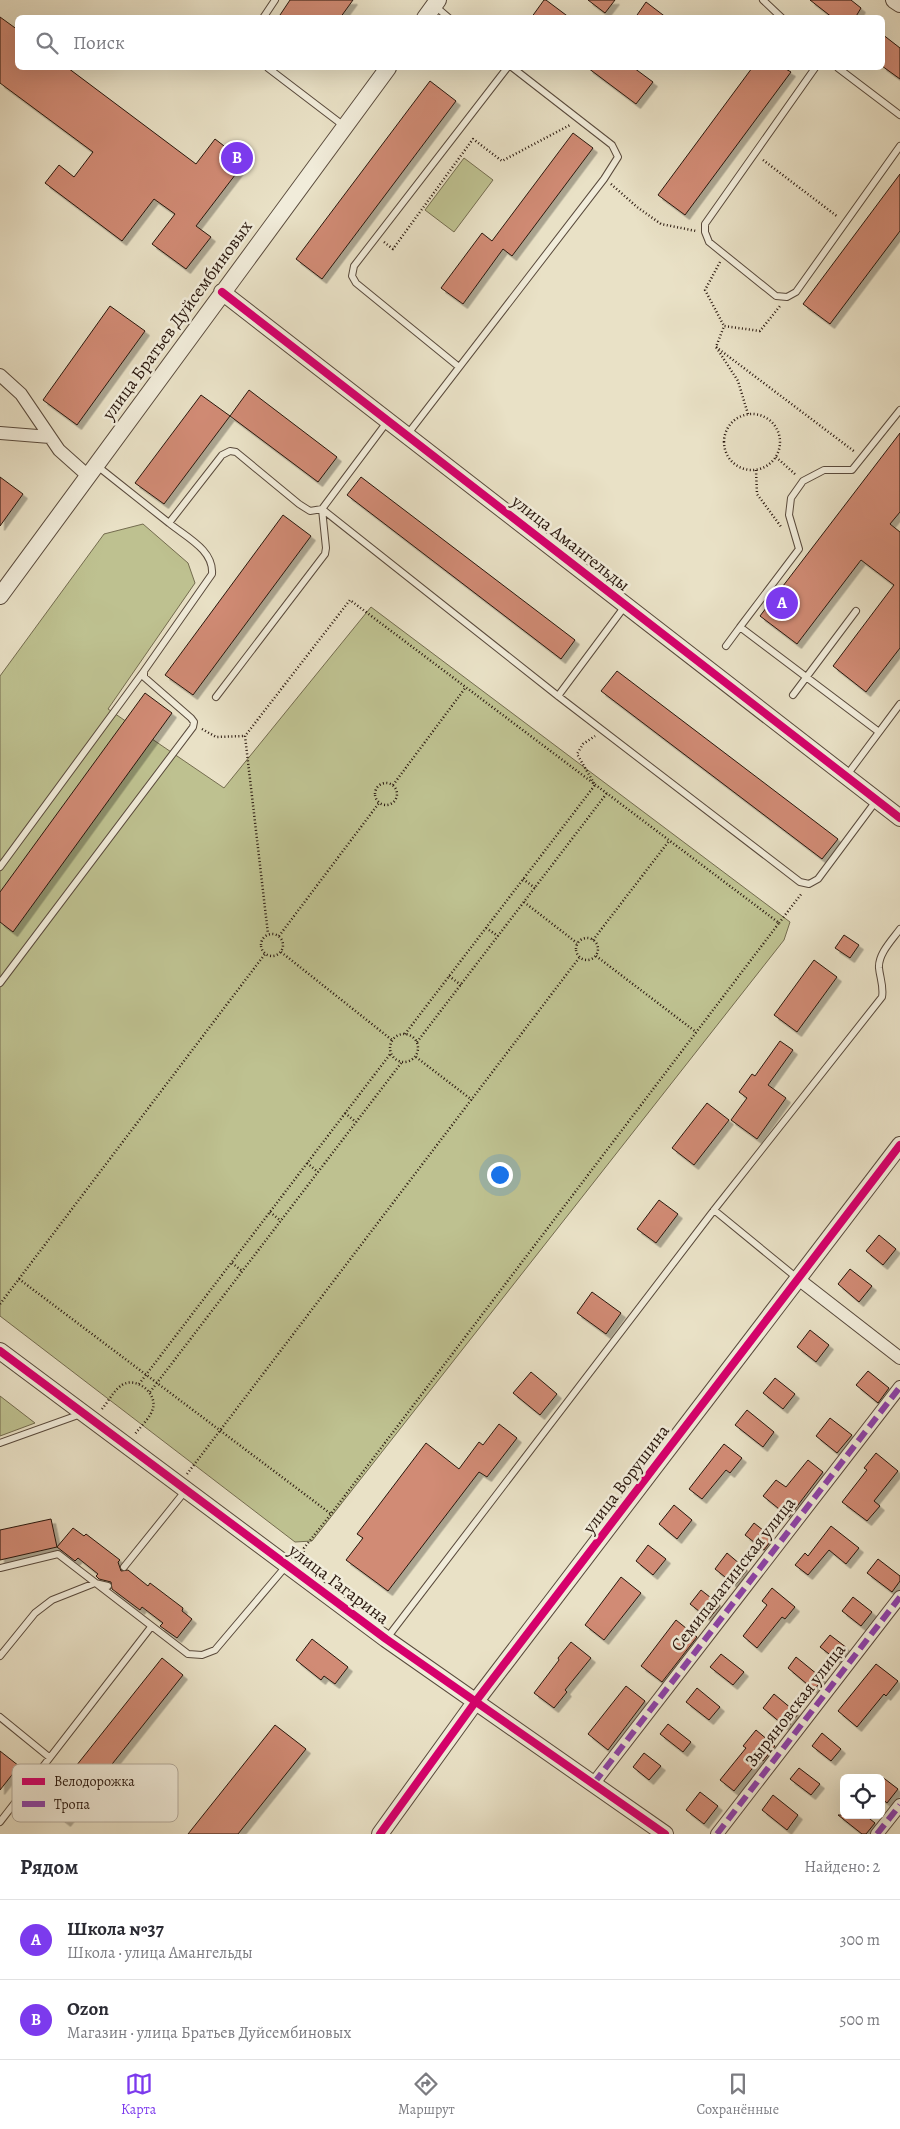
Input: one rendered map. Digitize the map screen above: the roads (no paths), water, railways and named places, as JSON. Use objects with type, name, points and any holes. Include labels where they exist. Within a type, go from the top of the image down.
[{"type":"street","points":[[894,0],[900,4]]},
{"type":"street","name":"улица Братьев Дуйсембиновых","points":[[0,596],[386,70]]},
{"type":"street","name":"улица Амангельды","points":[[222,292],[900,818]]},
{"type":"street","points":[[0,375],[21,394],[59,450],[91,470]]},
{"type":"street","points":[[0,433],[50,436]]},
{"type":"street","name":"улица Ворушина","points":[[380,1834],[476,1701],[900,1145]]},
{"type":"street","points":[[797,1278],[900,1358]]},
{"type":"street","name":"улица Гагарина","points":[[0,1351],[288,1564],[386,1639],[665,1834]]},
{"type":"street","name":"Семипалатинская улица","points":[[594,1783],[900,1387]]},
{"type":"street","name":"Зыряновская улица","points":[[717,1834],[900,1598]]},
{"type":"street","points":[[876,1834],[900,1805]]},
{"type":"lane","points":[[264,15],[275,0]]},
{"type":"lane","points":[[763,0],[779,15]]},
{"type":"lane","points":[[432,8],[444,15]]},
{"type":"lane","points":[[271,70],[344,126]]},
{"type":"lane","points":[[459,367],[356,283],[352,276],[354,266],[505,70]]},
{"type":"lane","points":[[407,435],[604,178],[618,156],[612,145],[517,70]]},
{"type":"lane","points":[[814,70],[705,224],[705,232],[709,242],[776,296],[787,297],[796,292],[900,146]]},
{"type":"lane","points":[[841,70],[900,115]]},
{"type":"lane","points":[[726,646],[799,549],[789,515],[791,498],[803,481],[824,470],[852,470],[900,410]]},
{"type":"lane","points":[[216,698],[325,554],[322,509],[388,421]]},
{"type":"lane","points":[[169,523],[222,455],[230,451],[236,452],[299,504],[310,510],[322,509],[558,696],[800,882],[809,884],[818,879],[876,800]]},
{"type":"lane","points":[[0,867],[144,671],[212,574],[213,564],[208,554],[169,523],[91,470]]},
{"type":"lane","points":[[558,696],[626,605]]},
{"type":"lane","points":[[793,695],[856,611]]},
{"type":"lane","points":[[740,628],[879,732]]},
{"type":"lane","points":[[0,983],[187,735],[194,722],[148,682],[144,677],[144,671]]},
{"type":"lane","points":[[847,776],[900,704]]},
{"type":"lane","points":[[386,1639],[714,1210],[882,997],[880,958],[900,929]]},
{"type":"lane","points":[[714,1210],[797,1278]]},
{"type":"lane","points":[[0,1443],[89,1417]]},
{"type":"lane","points":[[124,1567],[183,1487]]},
{"type":"lane","points":[[0,1568],[58,1554],[188,1654],[202,1655],[214,1650],[288,1564]]},
{"type":"lane","points":[[0,1656],[35,1613],[52,1600],[95,1583],[108,1586]]},
{"type":"lane","points":[[44,1764],[151,1627]]},
{"type":"lane","points":[[0,1717],[49,1757]]},
{"type":"lane","points":[[0,1822],[12,1806]]},
{"type":"place","name":"Ozon","points":[[237,158]]},
{"type":"place","name":"Школа №37","points":[[782,603]]}]
